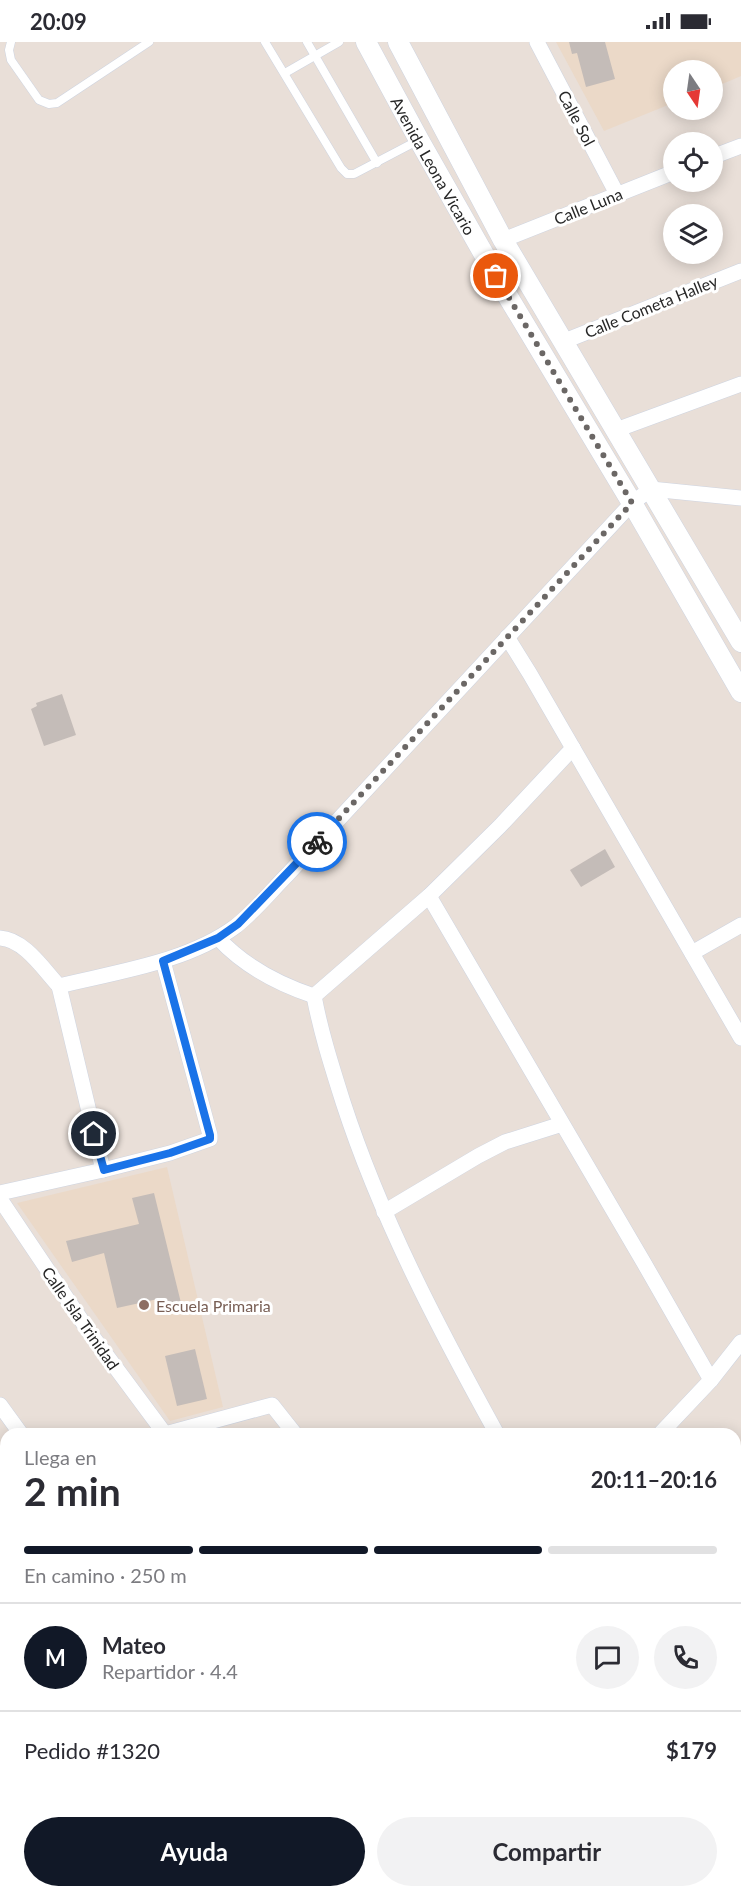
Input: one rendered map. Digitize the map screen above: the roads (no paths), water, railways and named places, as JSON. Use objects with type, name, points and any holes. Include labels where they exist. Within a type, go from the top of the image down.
[{"type":"street","name":"Avenida Leona Vicario","points":[[366,42],[507,295],[632,503],[741,692]]},
{"type":"street","name":"Avenida Leona Vicario","points":[[398,42],[503,240],[740,638]]},
{"type":"street","name":"Calle Sol","points":[[537,42],[617,194]]},
{"type":"street","points":[[723,153],[741,146]]},
{"type":"street","name":"Calle Luna","points":[[503,240],[663,176]]},
{"type":"street","name":"Calle Cometa Halley","points":[[562,342],[741,271]]},
{"type":"street","points":[[616,430],[741,384]]},
{"type":"street","points":[[59,986],[163,961],[218,938],[238,924],[288,874],[632,503],[651,489],[741,498]]},
{"type":"street","points":[[507,637],[741,1038]]},
{"type":"street","points":[[314,996],[429,896],[500,826],[573,748]]},
{"type":"street","points":[[429,896],[711,1380]]},
{"type":"street","points":[[692,953],[741,925]]},
{"type":"street","points":[[0,938],[7,939],[23,948],[59,986],[104,1170]]},
{"type":"street","points":[[218,938],[233,954],[249,964],[286,986],[314,996]]},
{"type":"street","points":[[0,1193],[104,1170],[170,1153],[210,1139],[163,961]]},
{"type":"street","points":[[314,996],[321,1034],[354,1136],[384,1212],[437,1325],[494,1428]]},
{"type":"street","points":[[384,1212],[505,1142],[562,1124]]},
{"type":"street","name":"Calle Isla Trinidad","points":[[0,1199],[90,1334],[160,1428]]},
{"type":"street","points":[[666,1428],[711,1380],[741,1342]]},
{"type":"street","points":[[0,1405],[17,1428]]},
{"type":"street","points":[[187,1428],[272,1405],[291,1428]]},
{"type":"lane","points":[[11,42],[9,50],[11,60],[39,100],[49,104],[57,103],[149,42]]},
{"type":"lane","points":[[265,42],[341,168],[347,174],[354,174],[419,140]]},
{"type":"lane","points":[[307,42],[377,163]]},
{"type":"lane","points":[[285,73],[339,42]]},
{"type":"place","name":"Escuela Primaria","points":[[144,1305]]}]
